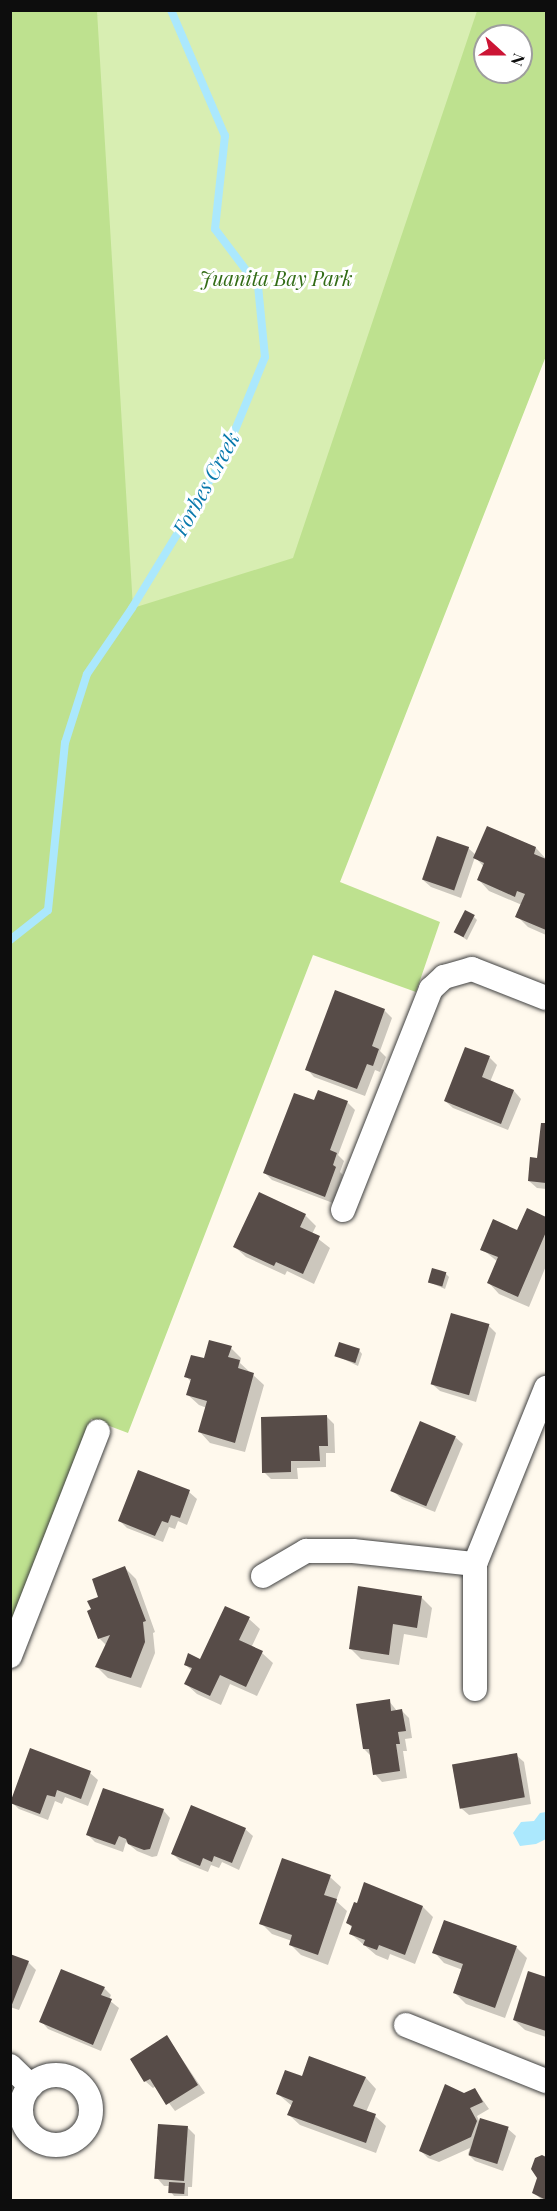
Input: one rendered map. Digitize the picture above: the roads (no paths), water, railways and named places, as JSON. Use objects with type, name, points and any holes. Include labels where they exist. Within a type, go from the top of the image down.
[{"type":"street","points":[[343,1209],[431,989],[444,977],[472,969],[546,998]]},
{"type":"street","points":[[475,1689],[475,1564],[546,1388]]},
{"type":"street","points":[[10,1656],[98,1432]]},
{"type":"street","points":[[263,1576],[306,1551],[353,1551],[475,1564]]},
{"type":"street","points":[[406,2025],[546,2081]]},
{"type":"street","points":[[10,2066],[31,2086]]},
{"type":"water","points":[[546,1812],[546,1839],[536,1844],[520,1846],[513,1833],[521,1822],[534,1821],[540,1813]]},
{"type":"waterway","name":"Forbes Creek","points":[[10,940],[48,910],[65,743],[87,674],[132,608],[224,457],[265,357],[258,286],[215,229],[225,136],[171,10]]},
{"type":"park label","name":"Juanita Bay Park","points":[[276,277]]}]
